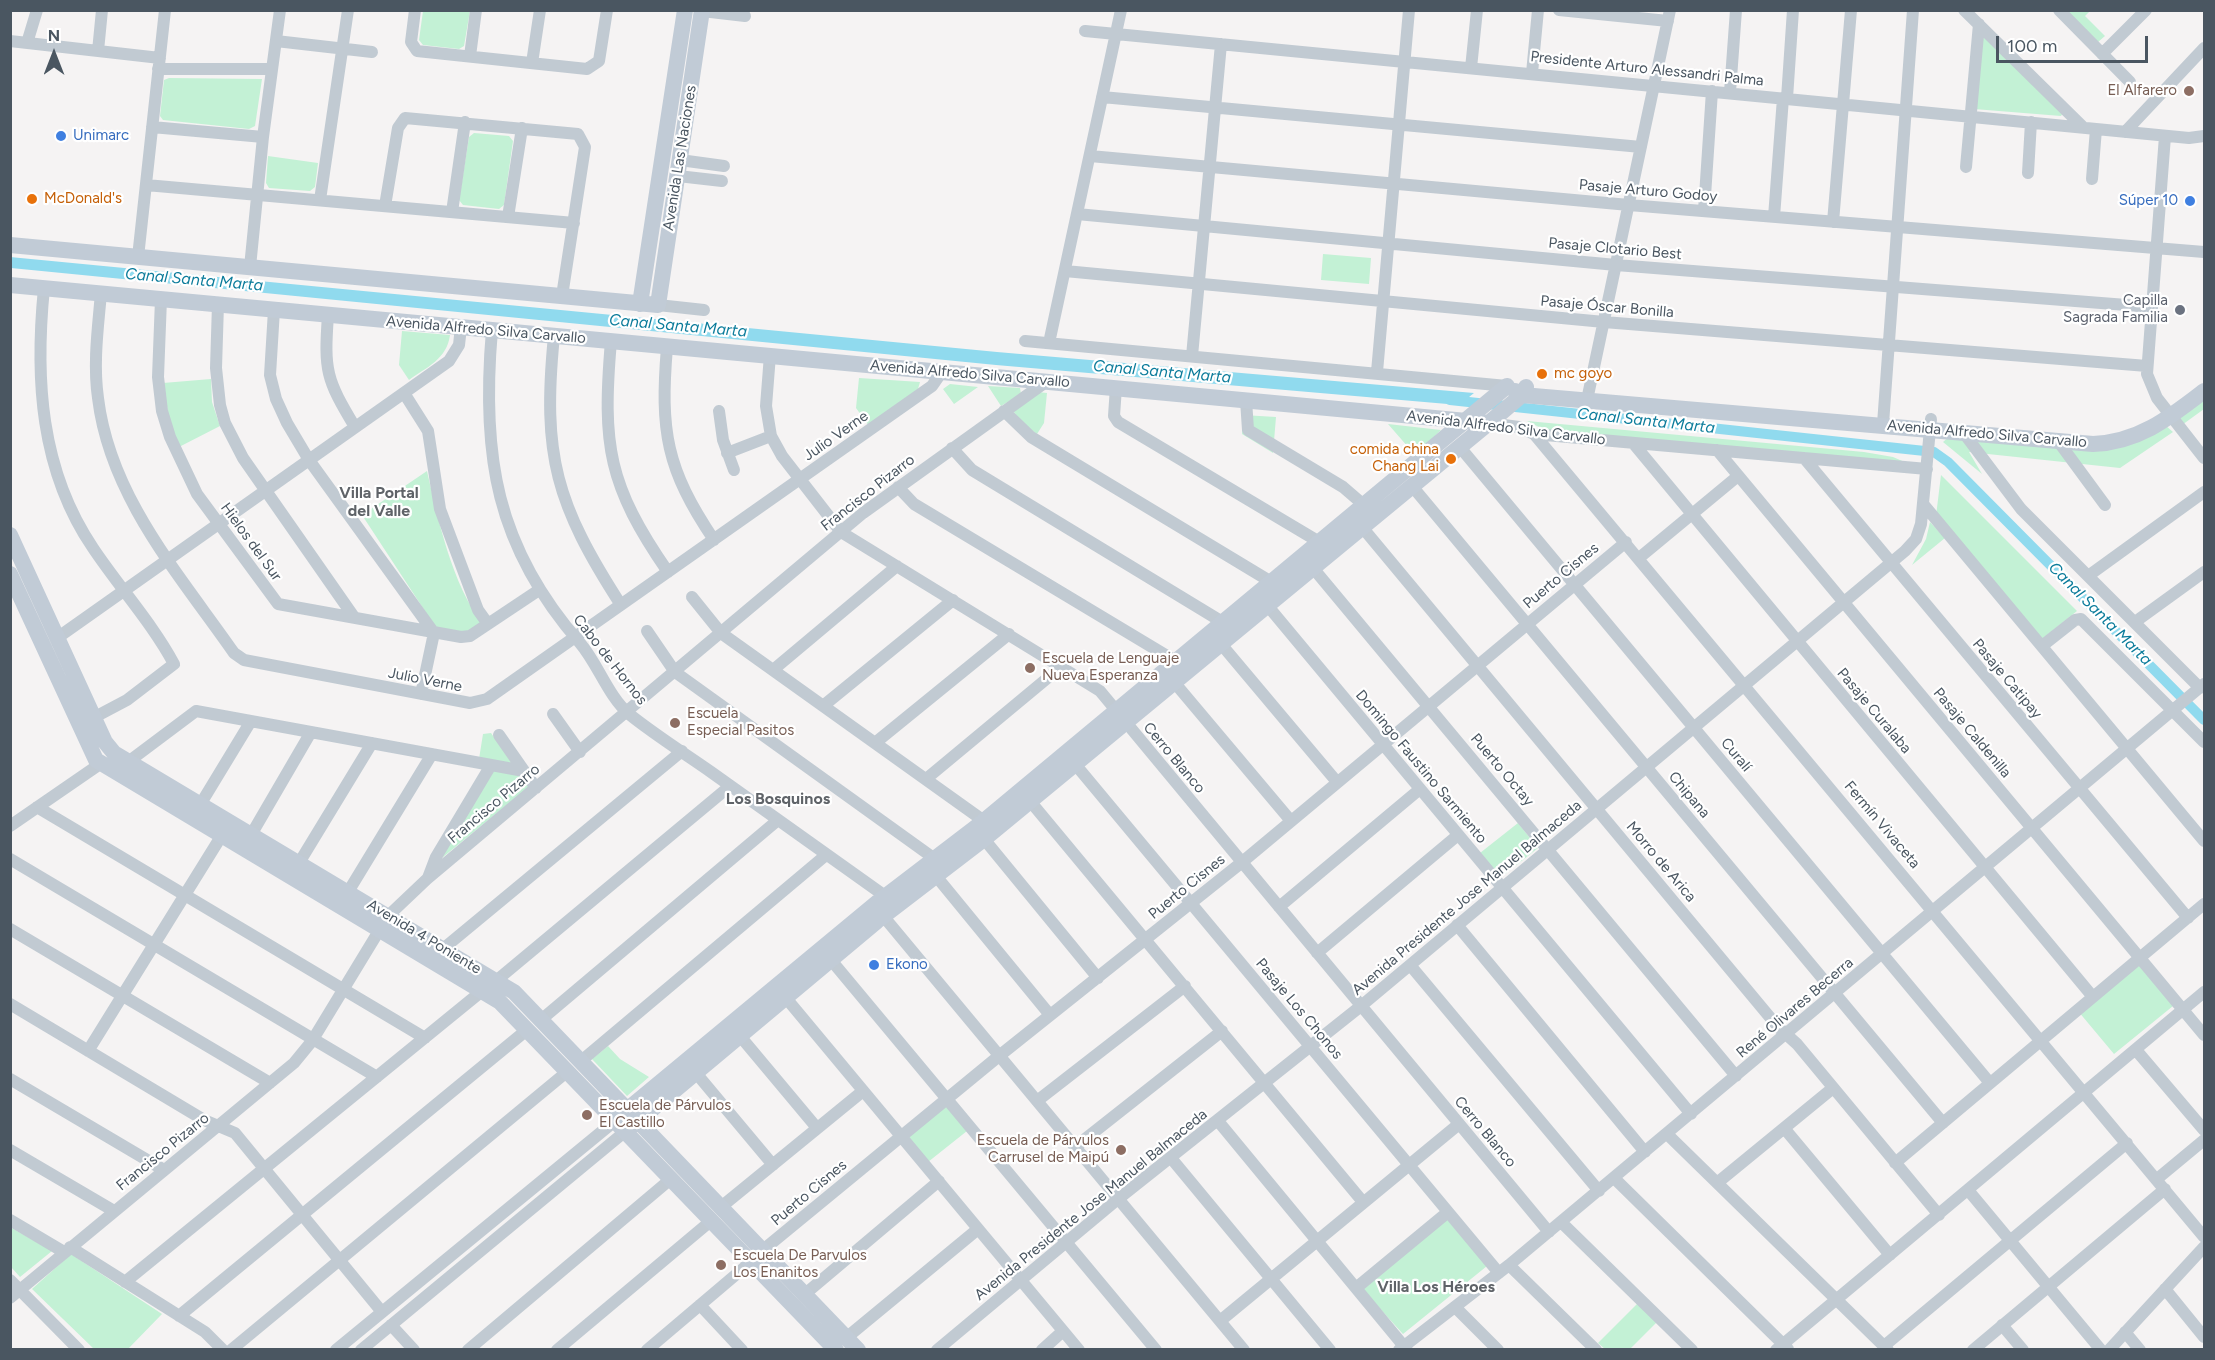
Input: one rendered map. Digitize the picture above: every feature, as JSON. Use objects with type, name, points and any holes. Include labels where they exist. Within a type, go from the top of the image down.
[{"type":"street","points":[[27,43],[37,10]]},
{"type":"street","points":[[98,51],[102,10]]},
{"type":"street","points":[[138,257],[165,10]]},
{"type":"street","points":[[250,267],[263,137],[280,10]]},
{"type":"street","points":[[320,200],[348,10]]},
{"type":"street","points":[[416,10],[411,42],[415,49],[587,69],[595,66],[600,58],[606,10]]},
{"type":"street","points":[[470,56],[476,10]]},
{"type":"street","points":[[532,63],[540,10]]},
{"type":"street","name":"Avenida Las Naciones","points":[[640,304],[685,10]]},
{"type":"street","points":[[1049,343],[1121,10]]},
{"type":"street","points":[[1377,372],[1409,10]]},
{"type":"street","points":[[1471,68],[1476,10]]},
{"type":"street","points":[[1532,73],[1538,10]]},
{"type":"street","points":[[1559,10],[1669,16],[1588,396]]},
{"type":"street","points":[[1730,92],[1736,10]]},
{"type":"street","points":[[1774,217],[1794,10]]},
{"type":"street","points":[[1833,222],[1851,10]]},
{"type":"street","points":[[1883,419],[1913,10]]},
{"type":"street","points":[[1964,10],[2090,129],[2092,179]]},
{"type":"street","points":[[2059,10],[2130,82]]},
{"type":"street","points":[[2102,54],[2146,10]]},
{"type":"street","points":[[702,11],[745,16]]},
{"type":"street","name":"Avenida Las Naciones","points":[[658,306],[702,11]]},
{"type":"street","points":[[1966,167],[1979,24]]},
{"type":"street","name":"Presidente Arturo Alessandri Palma","points":[[1085,31],[1730,92],[2090,129],[2189,138],[2205,136]]},
{"type":"street","points":[[10,41],[98,51],[159,64],[272,69]]},
{"type":"street","points":[[276,41],[372,51]]},
{"type":"street","points":[[1192,356],[1221,44]]},
{"type":"street","points":[[2125,132],[2205,48]]},
{"type":"street","points":[[1704,211],[1712,91]]},
{"type":"street","points":[[1102,98],[1641,147]]},
{"type":"street","points":[[385,206],[400,122],[412,117],[573,133],[583,140],[585,147],[562,296]]},
{"type":"street","points":[[452,212],[465,122]]},
{"type":"street","points":[[2028,173],[2031,122]]},
{"type":"street","points":[[152,127],[263,137]]},
{"type":"street","points":[[508,217],[522,128]]},
{"type":"street","points":[[2165,136],[2147,366],[2152,390],[2205,458]]},
{"type":"street","name":"Pasaje Arturo Godoy","points":[[1089,156],[1629,205],[2205,252]]},
{"type":"street","points":[[679,168],[724,166]]},
{"type":"street","points":[[679,168],[722,181]]},
{"type":"street","points":[[146,185],[574,223]]},
{"type":"street","name":"Pasaje Clotario Best","points":[[1077,214],[1616,265],[2152,307]]},
{"type":"street","points":[[10,245],[704,310]]},
{"type":"street","name":"Pasaje Óscar Bonilla","points":[[1065,272],[1604,322],[2147,366]]},
{"type":"street","name":"Avenida Alfredo Silva Carvallo","points":[[10,285],[770,355],[940,373],[1481,418],[1519,427],[1534,434],[1804,458],[1927,466]]},
{"type":"street","points":[[44,288],[39,374],[43,421],[51,455],[75,518],[174,665],[127,700],[93,718]]},
{"type":"street","name":"Julio Verne","points":[[101,293],[96,375],[104,431],[127,496],[241,659],[479,703],[932,386],[940,373]]},
{"type":"street","name":"Hielos del Sur","points":[[161,299],[158,363],[164,420],[197,494],[278,604],[434,633],[470,636],[539,591]]},
{"type":"street","points":[[218,304],[216,368],[220,405],[232,439],[265,491],[354,617]]},
{"type":"street","points":[[274,310],[270,363],[272,386],[287,423],[309,460],[434,633],[421,694]]},
{"type":"street","points":[[328,315],[326,345],[328,378],[355,427]]},
{"type":"street","points":[[57,638],[449,362],[459,345],[461,327]]},
{"type":"street","name":"Cabo de Hornos","points":[[492,330],[487,395],[490,453],[509,528],[539,591],[628,712],[885,896]]},
{"type":"street","points":[[554,336],[549,408],[555,469],[574,525],[621,605]]},
{"type":"street","points":[[611,341],[606,421],[614,470],[633,518],[668,572]]},
{"type":"street","name":"Avenida Alfredo Silva Carvallo","points":[[1025,341],[1377,372],[1513,392],[1883,419],[1930,428],[2058,441],[2112,442],[2143,433],[2205,379]]},
{"type":"street","points":[[667,347],[663,405],[670,454],[688,500],[714,540]]},
{"type":"street","name":"Cerro Blanco","points":[[770,355],[766,406],[771,436],[800,480],[841,532],[1097,688],[1549,1232]]},
{"type":"street","name":"Francisco Pizarro","points":[[13,1289],[67,1250],[294,1063],[312,1041],[384,923],[427,879],[841,532],[898,487],[1047,381]]},
{"type":"street","points":[[1116,387],[1114,416],[1118,422],[1321,543]]},
{"type":"street","name":"Avenida Alfredo Silva Carvallo","points":[[1930,428],[2098,434],[2134,426],[2168,412],[2205,391]]},
{"type":"street","points":[[336,1350],[627,1120],[696,1073],[884,916],[984,839],[1075,764],[1177,662],[1365,506],[1513,392]]},
{"type":"street","points":[[404,393],[428,430],[440,509],[478,610],[488,624]]},
{"type":"street","points":[[1246,400],[1248,430],[1343,487],[1365,506]]},
{"type":"street","points":[[719,411],[727,453],[734,470]]},
{"type":"street","points":[[1004,411],[1031,437],[1273,583]]},
{"type":"street","points":[[361,1350],[885,896],[1121,716],[1174,682],[1460,446],[1481,418]]},
{"type":"street","name":"Avenida Presidente Jose Manuel Balmaceda","points":[[937,1350],[1118,1199],[1265,1085],[1361,1006],[1891,562],[1916,538],[1924,505],[1930,428]]},
{"type":"street","points":[[1963,432],[2010,497],[2200,688]]},
{"type":"street","name":"Fermín Vivaceta","points":[[1534,434],[1935,911],[2205,1237]]},
{"type":"street","points":[[727,453],[771,436]]},
{"type":"street","points":[[2058,441],[2105,505]]},
{"type":"street","name":"Pasaje Curalaba","points":[[1633,443],[2093,997]]},
{"type":"street","name":"Curalí","points":[[1460,446],[1990,1083]]},
{"type":"street","points":[[952,448],[972,470],[1224,623]]},
{"type":"street","name":"Pasaje Caldenilla","points":[[1717,450],[2205,1035]]},
{"type":"street","name":"Pasaje Catipay","points":[[1804,458],[2187,918]]},
{"type":"street","points":[[1640,558],[1738,476]]},
{"type":"street","name":"Chipana","points":[[1412,486],[1943,1123]]},
{"type":"street","points":[[898,487],[914,504],[1177,662]]},
{"type":"street","points":[[2088,576],[2205,492]]},
{"type":"street","points":[[1924,505],[2205,841]]},
{"type":"street","name":"Morro de Arica","points":[[1362,527],[1785,1035],[1797,1044],[1939,1215]]},
{"type":"street","name":"Avenida 4 Poniente","points":[[10,535],[109,749],[348,892],[384,923],[482,991],[535,1024],[757,1256],[847,1346]]},
{"type":"street","name":"Puerto Cisnes","points":[[655,1347],[757,1256],[901,1136],[1146,940],[1626,542]]},
{"type":"street","points":[[773,670],[897,566]]},
{"type":"street","name":"Puerto Octay","points":[[1313,568],[1736,1076]]},
{"type":"street","points":[[2135,622],[2205,572]]},
{"type":"street","name":"Avenida 4 Poniente","points":[[11,575],[15,594],[89,747],[100,764],[222,835],[384,923],[444,948],[497,980],[521,998],[535,1024]]},
{"type":"street","points":[[692,597],[721,633],[984,821]]},
{"type":"street","points":[[823,706],[953,600]]},
{"type":"street","name":"Domingo Faustino Sarmiento","points":[[1267,605],[1690,1114]]},
{"type":"street","points":[[2042,646],[2075,620],[2081,619],[2205,742]]},
{"type":"street","points":[[647,631],[675,672],[935,859]]},
{"type":"street","points":[[875,743],[1008,634]]},
{"type":"street","points":[[1221,644],[1337,782]]},
{"type":"street","points":[[926,779],[1062,666]]},
{"type":"street","points":[[1174,682],[1291,821]]},
{"type":"street","name":"René Olivares Becerra","points":[[1404,1348],[1599,1191],[2200,688]]},
{"type":"street","points":[[128,762],[196,711],[524,771]]},
{"type":"street","points":[[554,714],[580,752]]},
{"type":"street","points":[[200,805],[251,721]]},
{"type":"street","points":[[250,835],[311,732]]},
{"type":"street","points":[[499,735],[536,788]]},
{"type":"street","points":[[299,863],[372,743]]},
{"type":"street","points":[[444,948],[682,751]]},
{"type":"street","points":[[348,892],[432,754]]},
{"type":"street","points":[[10,826],[100,764]]},
{"type":"street","name":"Pasaje Los Chonos","points":[[1075,764],[1449,1212],[1504,1269],[1596,1350]]},
{"type":"street","points":[[427,879],[436,856],[491,765]]},
{"type":"street","points":[[497,980],[730,786]]},
{"type":"street","points":[[1279,907],[1420,789]]},
{"type":"street","points":[[1030,801],[1363,1202]]},
{"type":"street","points":[[37,807],[425,1038]]},
{"type":"street","points":[[179,1316],[535,1024],[778,820]]},
{"type":"street","points":[[88,1051],[222,835]]},
{"type":"street","points":[[1317,953],[1458,835]]},
{"type":"street","points":[[984,839],[1098,978]]},
{"type":"street","points":[[231,1350],[826,855]]},
{"type":"street","points":[[10,859],[312,1041],[377,1077]]},
{"type":"street","points":[[936,876],[1050,1015]]},
{"type":"street","points":[[1895,1163],[2205,904]]},
{"type":"street","points":[[884,916],[1244,1350]]},
{"type":"street","points":[[1457,925],[1645,1152]]},
{"type":"street","points":[[10,929],[270,1083]]},
{"type":"street","points":[[831,960],[1156,1350]]},
{"type":"street","points":[[1410,965],[1599,1191]]},
{"type":"street","points":[[1037,1101],[1185,986]]},
{"type":"street","points":[[125,1282],[482,991]]},
{"type":"street","points":[[1614,1178],[1783,1348],[1890,1255],[2205,992]]},
{"type":"street","points":[[786,998],[1078,1350]]},
{"type":"street","points":[[10,1004],[204,1120],[238,1137],[382,1312]]},
{"type":"street","points":[[1075,1147],[1222,1031]]},
{"type":"street","points":[[740,1036],[817,1128]]},
{"type":"street","points":[[2136,1050],[2205,1130]]},
{"type":"street","points":[[696,1073],[773,1165]]},
{"type":"street","points":[[10,1079],[164,1170]]},
{"type":"street","points":[[1717,1183],[1833,1088]]},
{"type":"street","points":[[557,1350],[863,1090]]},
{"type":"street","name":"Avenida 4 Poniente","points":[[627,1120],[672,1178],[717,1213]]},
{"type":"street","points":[[1218,1121],[1404,1348]]},
{"type":"street","points":[[1220,1321],[1459,1124]]},
{"type":"street","points":[[1784,1128],[1890,1255]]},
{"type":"street","points":[[1667,1134],[1886,1348],[2127,1143]]},
{"type":"street","points":[[2157,1179],[2205,1140]]},
{"type":"street","points":[[10,1150],[114,1211]]},
{"type":"street","points":[[1171,1158],[1330,1350]]},
{"type":"street","points":[[468,1350],[672,1178]]},
{"type":"street","points":[[804,1294],[939,1181]]},
{"type":"street","points":[[1973,1350],[2165,1189]]},
{"type":"street","points":[[1968,1190],[2101,1350]]},
{"type":"street","points":[[1356,1288],[1449,1212]]},
{"type":"street","points":[[10,1220],[125,1282],[209,1335],[223,1350]]},
{"type":"street","points":[[1561,1222],[1692,1350]]},
{"type":"street","points":[[847,1346],[978,1229]]},
{"type":"street","points":[[2109,1350],[2205,1247]]},
{"type":"street","name":"Avenida 4 Poniente","points":[[757,1256],[804,1294],[847,1346]]},
{"type":"street","points":[[13,1289],[79,1350]]},
{"type":"street","points":[[2165,1289],[2205,1337]]},
{"type":"street","points":[[700,1305],[742,1350]]},
{"type":"street","points":[[1455,1307],[1498,1350]]},
{"type":"street","points":[[391,1325],[414,1350]]},
{"type":"street","points":[[2002,1325],[2023,1350]]},
{"type":"street","points":[[1042,1350],[1063,1331]]},
{"type":"street","points":[[2125,1332],[2139,1350]]},
{"type":"green space","points":[[423,11],[470,11],[464,46],[459,49],[423,45],[419,40]]},
{"type":"green space","points":[[2067,11],[2090,11],[2085,16],[2105,36],[2098,42]]},
{"type":"green space","points":[[1981,34],[2063,113],[2061,116],[1974,109]]},
{"type":"green space","points":[[169,78],[262,79],[255,126],[249,129],[163,120],[160,116],[164,80]]},
{"type":"green space","points":[[474,133],[509,136],[513,141],[504,205],[499,209],[463,205],[459,200],[469,137]]},
{"type":"green space","points":[[268,156],[318,163],[315,187],[310,191],[269,188],[266,183]]},
{"type":"green space","points":[[1323,254],[1371,258],[1369,284],[1321,280]]},
{"type":"green space","points":[[402,331],[450,335],[445,350],[440,356],[409,380],[399,365]]},
{"type":"green space","points":[[859,378],[920,382],[918,389],[869,426],[856,408]]},
{"type":"green space","points":[[211,379],[212,402],[220,426],[179,447],[169,418],[163,383]]},
{"type":"green space","points":[[950,384],[978,387],[954,404],[943,389]]},
{"type":"green space","points":[[988,386],[1020,388],[1021,394],[1001,406]]},
{"type":"green space","points":[[1038,392],[1047,393],[1044,423],[1037,434],[1025,426],[1013,411]]},
{"type":"green space","points":[[2204,395],[2204,409],[2182,425],[2176,416]]},
{"type":"green space","points":[[1243,415],[1276,417],[1273,453],[1242,434]]},
{"type":"green space","points":[[1527,421],[1864,452],[1893,457],[1914,466],[1549,432]]},
{"type":"green space","points":[[1388,424],[1441,430],[1415,455]]},
{"type":"green space","points":[[2165,425],[2173,432],[2120,468],[1969,452],[1982,474],[1943,442],[1951,435],[2086,447]]},
{"type":"green space","name":"Villa Portal del Valle","points":[[427,471],[441,530],[455,571],[472,608],[483,624],[467,633],[438,631],[362,515]]},
{"type":"green space","points":[[1941,475],[2077,611],[2042,639],[1936,516]]},
{"type":"green space","points":[[1930,522],[1945,538],[1912,565],[1926,539]]},
{"type":"green space","points":[[491,733],[512,763],[479,759],[483,734]]},
{"type":"green space","points":[[494,769],[518,774],[530,786],[437,862]]},
{"type":"green space","points":[[1518,823],[1538,848],[1500,878],[1480,853]]},
{"type":"green space","points":[[2138,964],[2173,1006],[2114,1054],[2078,1011]]},
{"type":"green space","points":[[608,1046],[620,1059],[649,1077],[627,1096],[592,1059]]},
{"type":"green space","points":[[945,1104],[967,1131],[928,1162],[906,1136]]},
{"type":"green space","points":[[1446,1218],[1487,1266],[1403,1334],[1363,1290],[1363,1286]]},
{"type":"green space","points":[[10,1227],[52,1251],[20,1277],[11,1267]]},
{"type":"green space","points":[[71,1254],[162,1314],[128,1349],[94,1349],[32,1289]]},
{"type":"green space","points":[[1638,1303],[1657,1322],[1630,1349],[1605,1349],[1598,1343]]},
{"type":"water","points":[[10,257],[997,352],[1474,393],[1459,405],[996,365],[11,268]]},
{"type":"waterway","name":"Canal Santa Marta","points":[[1450,400],[1934,452],[1948,462],[2204,720]]},
{"type":"place","name":"El Alfarero","points":[[2189,91]]},
{"type":"place","name":"Unimarc","points":[[61,136]]},
{"type":"place","name":"McDonald's","points":[[32,199]]},
{"type":"place","name":"Súper 10","points":[[2190,201]]},
{"type":"place","name":"Capilla Sagrada Familia","points":[[2180,310]]},
{"type":"place","name":"mc goyo","points":[[1542,374]]},
{"type":"place","name":"comida china Chang Lai","points":[[1451,459]]},
{"type":"place","name":"Escuela de Lenguaje Nueva Esperanza","points":[[1030,668]]},
{"type":"place","name":"Escuela Especial Pasitos","points":[[675,723]]},
{"type":"place","name":"Ekono","points":[[874,965]]},
{"type":"place","name":"Escuela de Párvulos El Castillo","points":[[587,1115]]},
{"type":"place","name":"Escuela de Párvulos Carrusel de Maipú","points":[[1121,1150]]},
{"type":"place","name":"Escuela De Parvulos Los Enanitos","points":[[721,1265]]},
{"type":"district","name":"Villa Portal del Valle","points":[[379,502]]},
{"type":"district","name":"Los Bosquinos","points":[[778,799]]},
{"type":"district","name":"Villa Los Héroes","points":[[1436,1287]]}]
